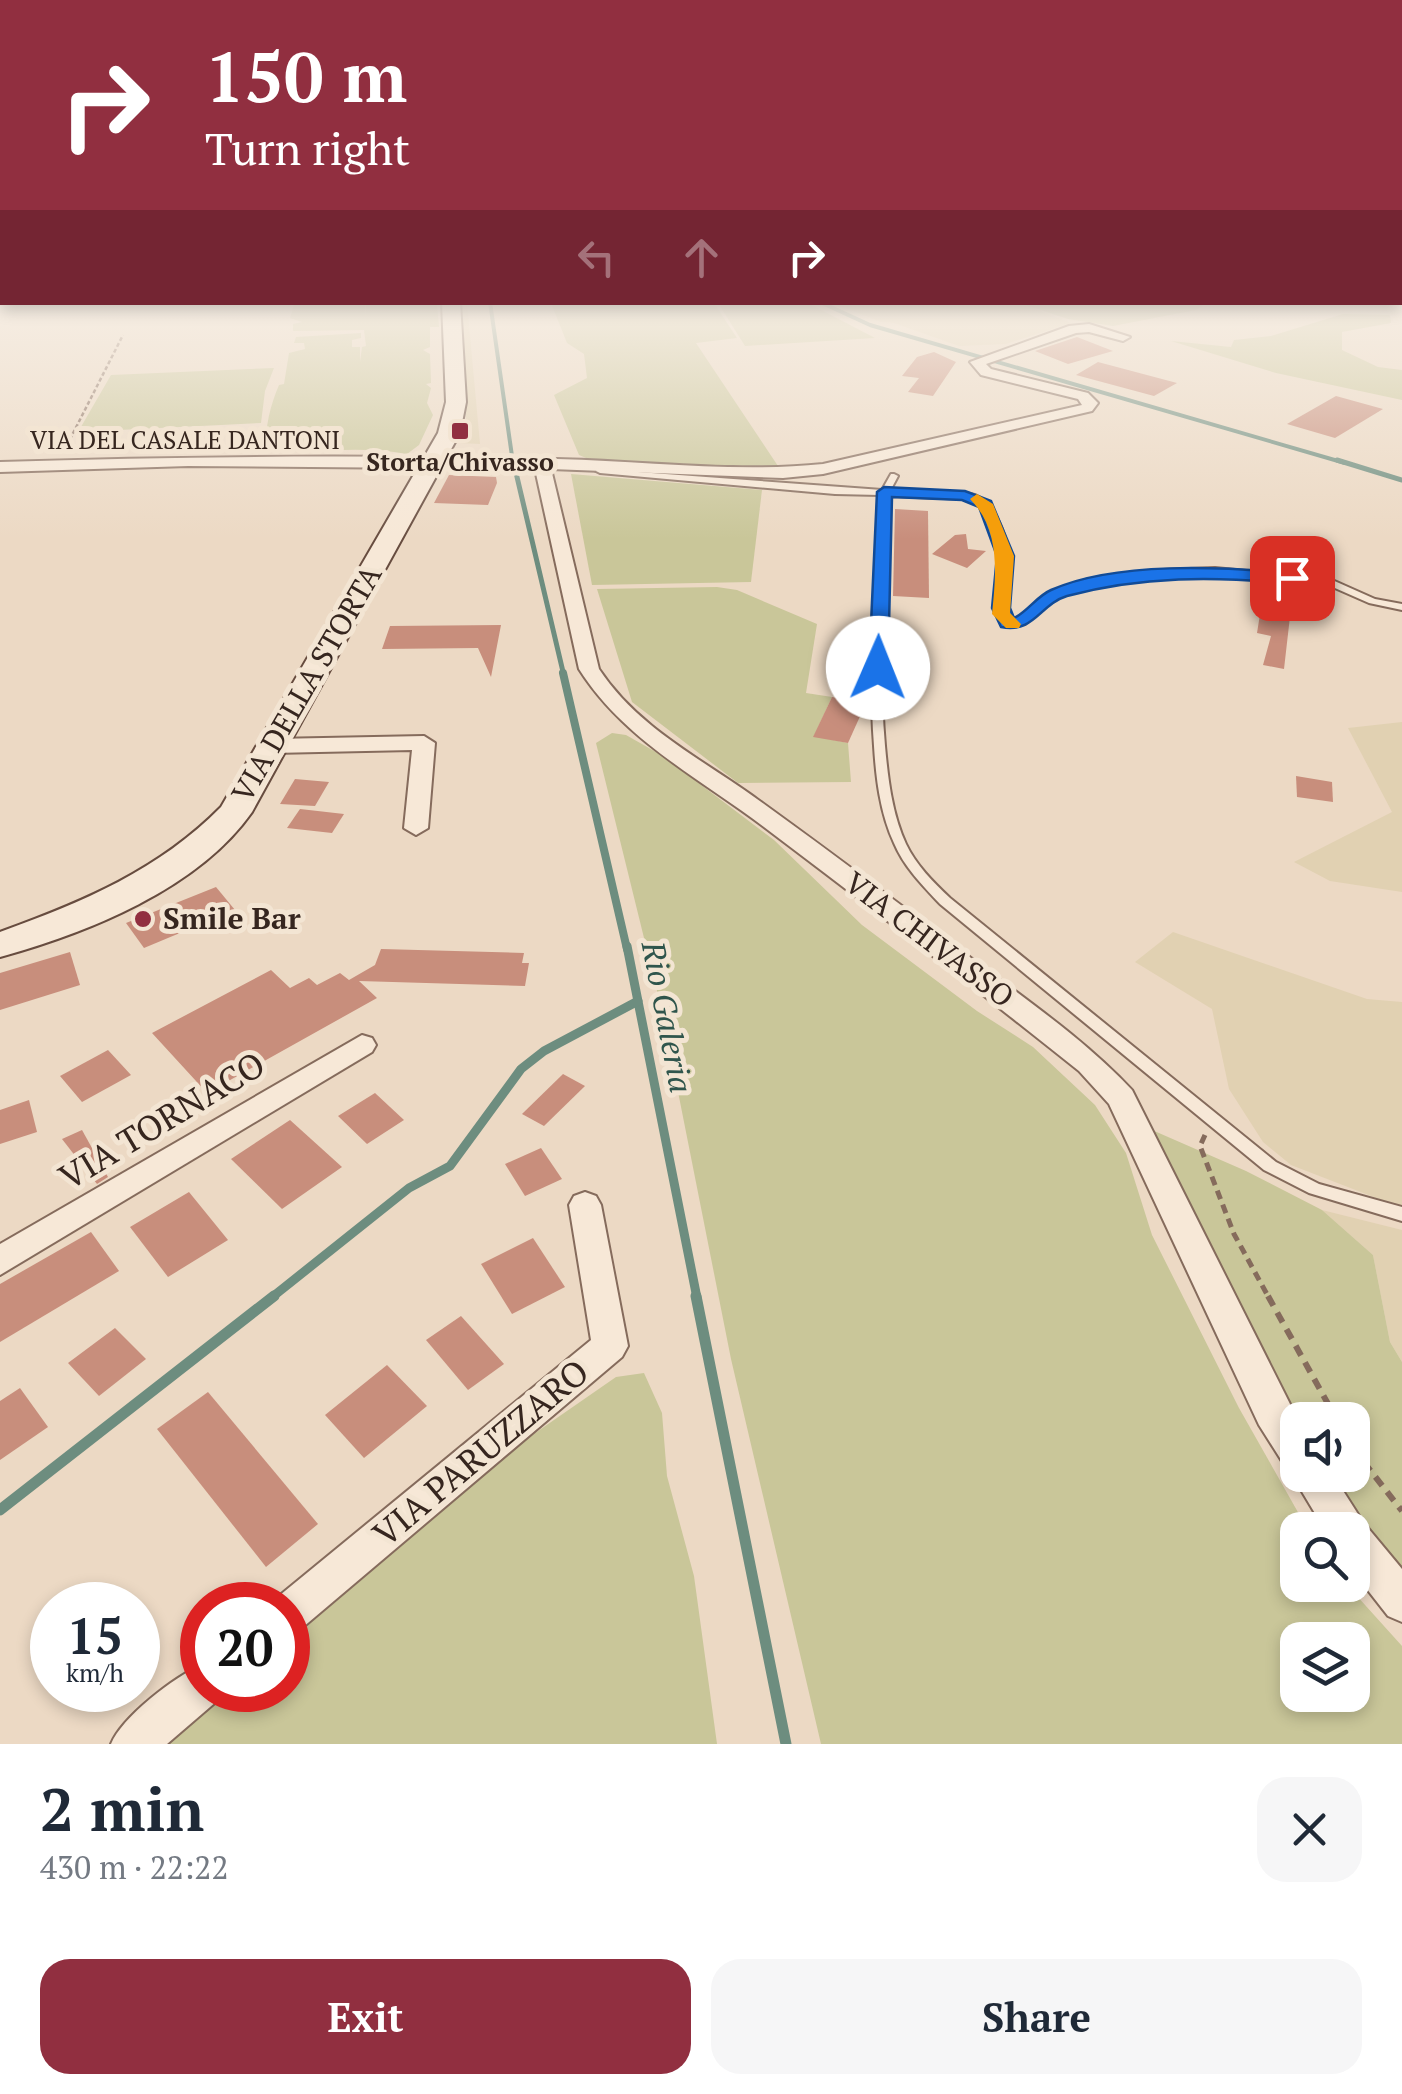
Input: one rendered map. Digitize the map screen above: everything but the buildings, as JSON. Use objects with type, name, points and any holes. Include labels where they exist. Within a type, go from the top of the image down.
[{"type":"main road","name":"VIA DELLA STORTA","points":[[0,945],[123,898],[185,860],[236,812],[449,433],[456,402],[455,376]]},
{"type":"street","points":[[430,464],[532,464],[744,474],[810,471],[1091,405],[1089,400],[1069,391],[1009,376]]},
{"type":"street","name":"VIA DEL CASALE DANTONI","points":[[0,467],[188,461],[430,464]]},
{"type":"street","name":"VIA CHIVASSO","points":[[532,464],[589,669],[604,694],[634,722],[1089,1062],[1122,1098],[1280,1426]]},
{"type":"street","points":[[274,746],[424,743],[416,828]]},
{"type":"street","name":"VIA TORNACO","points":[[0,1262],[362,1045]]},
{"type":"street","name":"VIA PARUZZARO","points":[[310,1596],[610,1346],[585,1205]]},
{"type":"street","points":[[1370,1560],[1402,1602]]},
{"type":"street","points":[[133,1744],[180,1704]]},
{"type":"lane","points":[[532,464],[835,491],[965,496],[985,504],[1006,556],[1001,608],[1007,624],[1022,622],[1054,594],[1119,578],[1163,573],[1216,571],[1330,582],[1372,600],[1402,607]]},
{"type":"lane","points":[[894,476],[884,492],[878,700],[884,779],[898,839],[911,863],[946,901],[1212,1121],[1290,1177],[1316,1189],[1402,1214]]},
{"type":"path","points":[[57,464],[101,376]]},
{"type":"path","points":[[1212,1121],[1200,1146],[1234,1234],[1328,1402]]},
{"type":"path","points":[[1370,1474],[1402,1511]]},
{"type":"shaded area","points":[[110,376],[271,376],[261,423],[78,432]]},
{"type":"shaded area","points":[[285,376],[431,376],[431,383],[426,384],[431,388],[427,403],[433,415],[419,445],[407,454],[267,449],[273,400],[279,385],[284,384]]},
{"type":"shaded area","points":[[463,376],[474,376],[480,444],[460,443],[466,420]]},
{"type":"shaded area","points":[[718,376],[778,466],[774,470],[591,460],[579,455],[554,395],[587,378]]},
{"type":"shaded area","points":[[1292,376],[1402,376],[1402,400]]},
{"type":"shaded area","points":[[571,474],[762,490],[751,582],[592,585]]},
{"type":"shaded area","points":[[597,589],[737,590],[817,624],[806,693],[832,697],[814,736],[848,743],[851,782],[738,783],[632,702]]},
{"type":"shaded area","points":[[1402,722],[1402,892],[1330,881],[1294,862],[1392,812],[1348,728]]},
{"type":"shaded area","points":[[612,733],[626,735],[663,756],[774,840],[862,925],[977,1011],[1033,1047],[1095,1105],[1126,1153],[1152,1235],[1280,1480],[1280,1492],[1287,1492],[1298,1512],[1280,1512],[1280,1602],[1362,1602],[1402,1646],[1402,1744],[821,1744],[731,1359],[662,1011],[596,743]]},
{"type":"shaded area","points":[[1173,932],[1367,999],[1402,1002],[1402,1208],[1291,1165],[1263,1142],[1229,1089],[1212,1009],[1135,962]]},
{"type":"shaded area","points":[[1152,1130],[1322,1210],[1373,1255],[1390,1342],[1402,1362],[1402,1581],[1370,1540],[1370,1512],[1349,1512],[1333,1492],[1370,1492],[1370,1402],[1289,1402]]},
{"type":"shaded area","points":[[1322,1210],[1402,1230],[1402,1362],[1390,1342],[1373,1255]]},
{"type":"shaded area","points":[[644,1373],[662,1413],[667,1476],[694,1576],[717,1744],[167,1744],[205,1712],[310,1712],[310,1623],[528,1438],[616,1377]]},
{"type":"waterway","name":"Rio Galeria","points":[[501,376],[513,463]]},
{"type":"waterway","points":[[1047,376],[1345,463]]},
{"type":"waterway","name":"Rio Galeria","points":[[513,460],[564,676]]},
{"type":"waterway","points":[[1337,460],[1402,480]]},
{"type":"waterway","name":"Rio Galeria","points":[[563,673],[627,949]]},
{"type":"waterway","name":"Rio Galeria","points":[[627,946],[638,1001]]},
{"type":"waterway","points":[[271,1298],[409,1188],[450,1166],[521,1069],[544,1051],[638,1001]]},
{"type":"waterway","name":"Rio Galeria","points":[[638,1001],[697,1298]]},
{"type":"waterway","points":[[0,1510],[274,1296]]},
{"type":"waterway","name":"Rio Galeria","points":[[696,1296],[786,1744]]},
{"type":"slow traffic","points":[[977,499],[985,504],[1006,556],[1001,614],[1007,624],[1012,624]]},
{"type":"place","name":"Storta/Chivasso","points":[[460,431]]},
{"type":"place","name":"Smile Bar","points":[[143,919]]},
{"type":"route","points":[[878,668],[884,492],[965,496],[985,504],[1006,556],[1001,614],[1007,624],[1022,622],[1054,594],[1119,578],[1216,571],[1292,578]]}]
